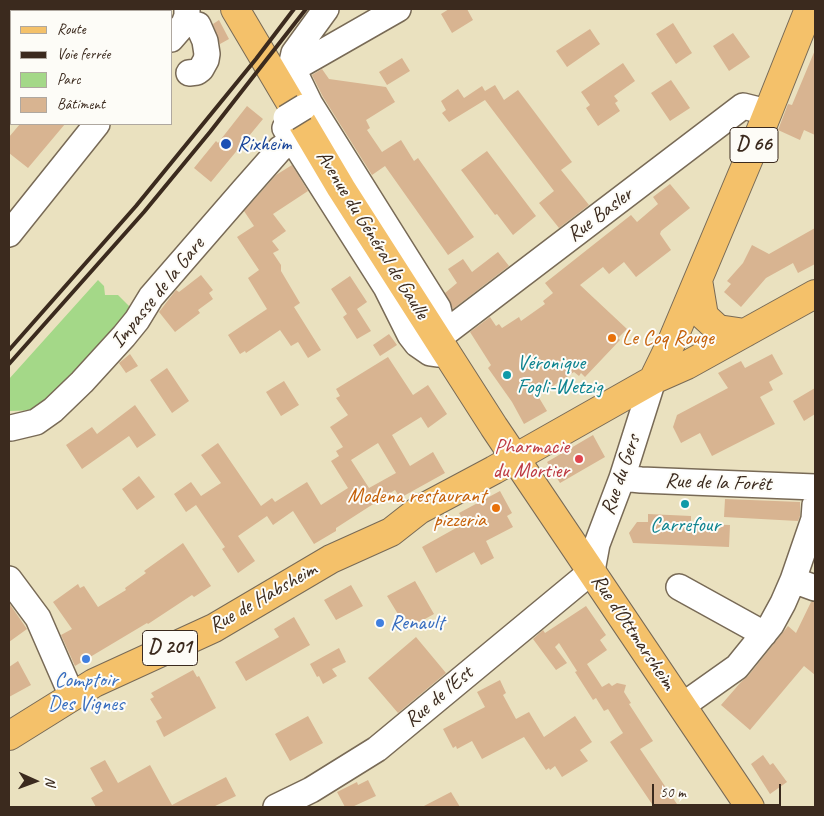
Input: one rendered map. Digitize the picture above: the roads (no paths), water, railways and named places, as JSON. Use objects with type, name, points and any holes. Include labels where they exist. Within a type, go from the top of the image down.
[{"type":"main road","name":"Avenue du Général de Gaulle","points":[[235,9],[314,145],[515,458]]},
{"type":"main road","name":"D 66","points":[[653,380],[673,339],[809,9]]},
{"type":"main road","points":[[698,279],[704,316],[718,329],[745,333]]},
{"type":"main road","name":"D 201","points":[[653,380],[687,365],[815,294]]},
{"type":"main road","name":"Rue de Habsheim","points":[[9,736],[94,683],[214,628],[331,559],[381,522],[399,513],[419,510],[653,380]]},
{"type":"main road","name":"Rue d'Ottmarsheim","points":[[515,458],[750,807]]},
{"type":"street","points":[[295,119],[438,308],[442,325],[442,345],[437,354],[430,353],[417,344],[410,335],[295,119],[292,62],[294,53],[326,9]]},
{"type":"street","points":[[293,69],[398,9]]},
{"type":"street","points":[[172,38],[184,24],[187,16],[190,16],[198,25],[205,41],[206,60],[201,69],[197,72],[189,73]]},
{"type":"street","name":"Rue Basler","points":[[442,345],[743,106],[768,112]]},
{"type":"street","points":[[224,196],[265,143],[295,119]]},
{"type":"street","name":"Impasse de la Gare","points":[[11,428],[36,422],[82,382],[124,336],[151,297],[280,149],[295,119]]},
{"type":"street","points":[[9,234],[96,125]]},
{"type":"street","name":"Rue du Gers","points":[[592,571],[597,544],[622,478],[653,380]]},
{"type":"street","name":"Rue de la Forêt","points":[[622,478],[815,487]]},
{"type":"street","points":[[682,706],[737,667],[768,630],[782,603],[804,584],[815,505]]},
{"type":"street","name":"Rue de l'Est","points":[[276,807],[311,790],[376,749],[592,571]]},
{"type":"street","points":[[9,579],[38,618],[72,696]]},
{"type":"street","points":[[679,587],[768,630]]},
{"type":"railway","points":[[9,350],[136,206],[256,59],[294,9]]},
{"type":"railway","points":[[9,364],[144,212],[210,132],[306,9]]},
{"type":"place","name":"Rixheim","points":[[226,144]]},
{"type":"place","name":"Le Coq Rouge","points":[[612,338]]},
{"type":"place","name":"Véronique Fogli-Wetzig","points":[[507,375]]},
{"type":"place","name":"Pharmacie du Mortier","points":[[579,459]]},
{"type":"place","name":"Carrefour","points":[[685,504]]},
{"type":"place","name":"Modena restaurant pizzeria","points":[[496,508]]},
{"type":"place","name":"Renault","points":[[380,623]]},
{"type":"place","name":"Comptoir Des Vignes","points":[[86,659]]}]
